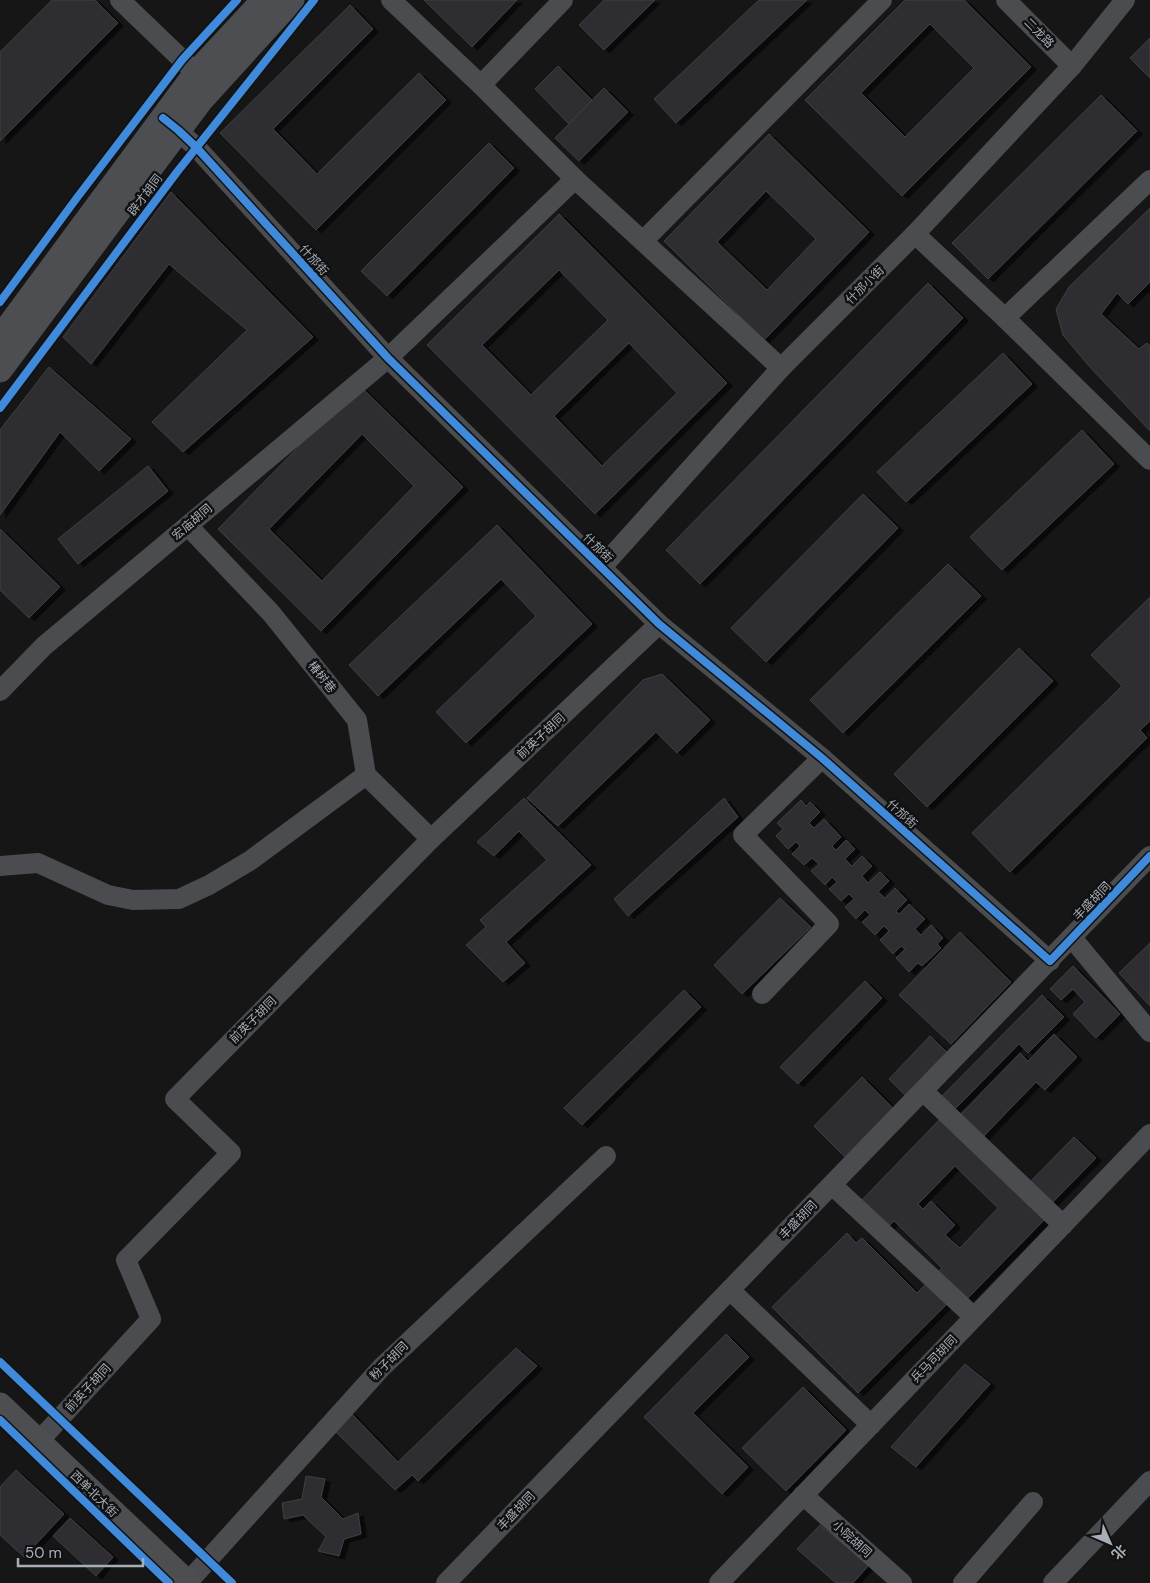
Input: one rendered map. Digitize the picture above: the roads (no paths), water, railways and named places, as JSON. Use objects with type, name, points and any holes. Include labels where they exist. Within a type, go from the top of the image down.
[{"type":"main road","name":"辟才胡同","points":[[0,370],[171,124],[196,73],[264,0]]},
{"type":"main road","name":"辟才胡同","points":[[0,338],[171,124],[201,100],[292,0]]},
{"type":"main road","name":"西单北大街","points":[[0,1405],[188,1583]]},
{"type":"street","points":[[120,0],[196,73]]},
{"type":"street","points":[[391,0],[481,85],[575,179],[781,368]]},
{"type":"street","points":[[481,85],[563,0]]},
{"type":"street","points":[[643,241],[882,0]]},
{"type":"street","name":"二龙路","points":[[1006,0],[1072,66]]},
{"type":"street","name":"什邡小街","points":[[602,567],[781,368],[915,234],[1072,66],[1125,0]]},
{"type":"street","name":"什邡街","points":[[171,124],[388,358],[659,624],[822,758],[1050,960]]},
{"type":"street","name":"宏庙胡同","points":[[0,691],[44,646],[388,358],[575,179]]},
{"type":"street","points":[[1006,318],[1150,180]]},
{"type":"street","points":[[915,234],[1006,318],[1150,460]]},
{"type":"street","name":"椿树巷","points":[[188,526],[271,613],[357,720],[366,774]]},
{"type":"street","name":"前英子胡同","points":[[39,1441],[151,1319],[126,1260],[231,1153],[175,1099],[431,839],[659,624]]},
{"type":"street","points":[[762,994],[829,924],[743,835],[822,758]]},
{"type":"street","points":[[0,866],[38,864],[108,895],[133,900],[179,900],[209,885],[250,860],[366,774],[431,839]]},
{"type":"street","name":"丰盛胡同","points":[[446,1583],[1150,856]]},
{"type":"street","points":[[1072,938],[1150,1032]]},
{"type":"street","points":[[923,1091],[1063,1225]]},
{"type":"street","name":"兵马司胡同","points":[[719,1583],[1063,1225],[1148,1141]]},
{"type":"street","name":"粉子胡同","points":[[188,1583],[382,1366],[606,1156]]},
{"type":"street","points":[[832,1185],[974,1317]]},
{"type":"street","points":[[730,1290],[870,1425]]},
{"type":"street","points":[[1053,1583],[1150,1481]]},
{"type":"street","name":"小院胡同","points":[[803,1495],[902,1583]]},
{"type":"street","points":[[962,1583],[1033,1502]]}]
